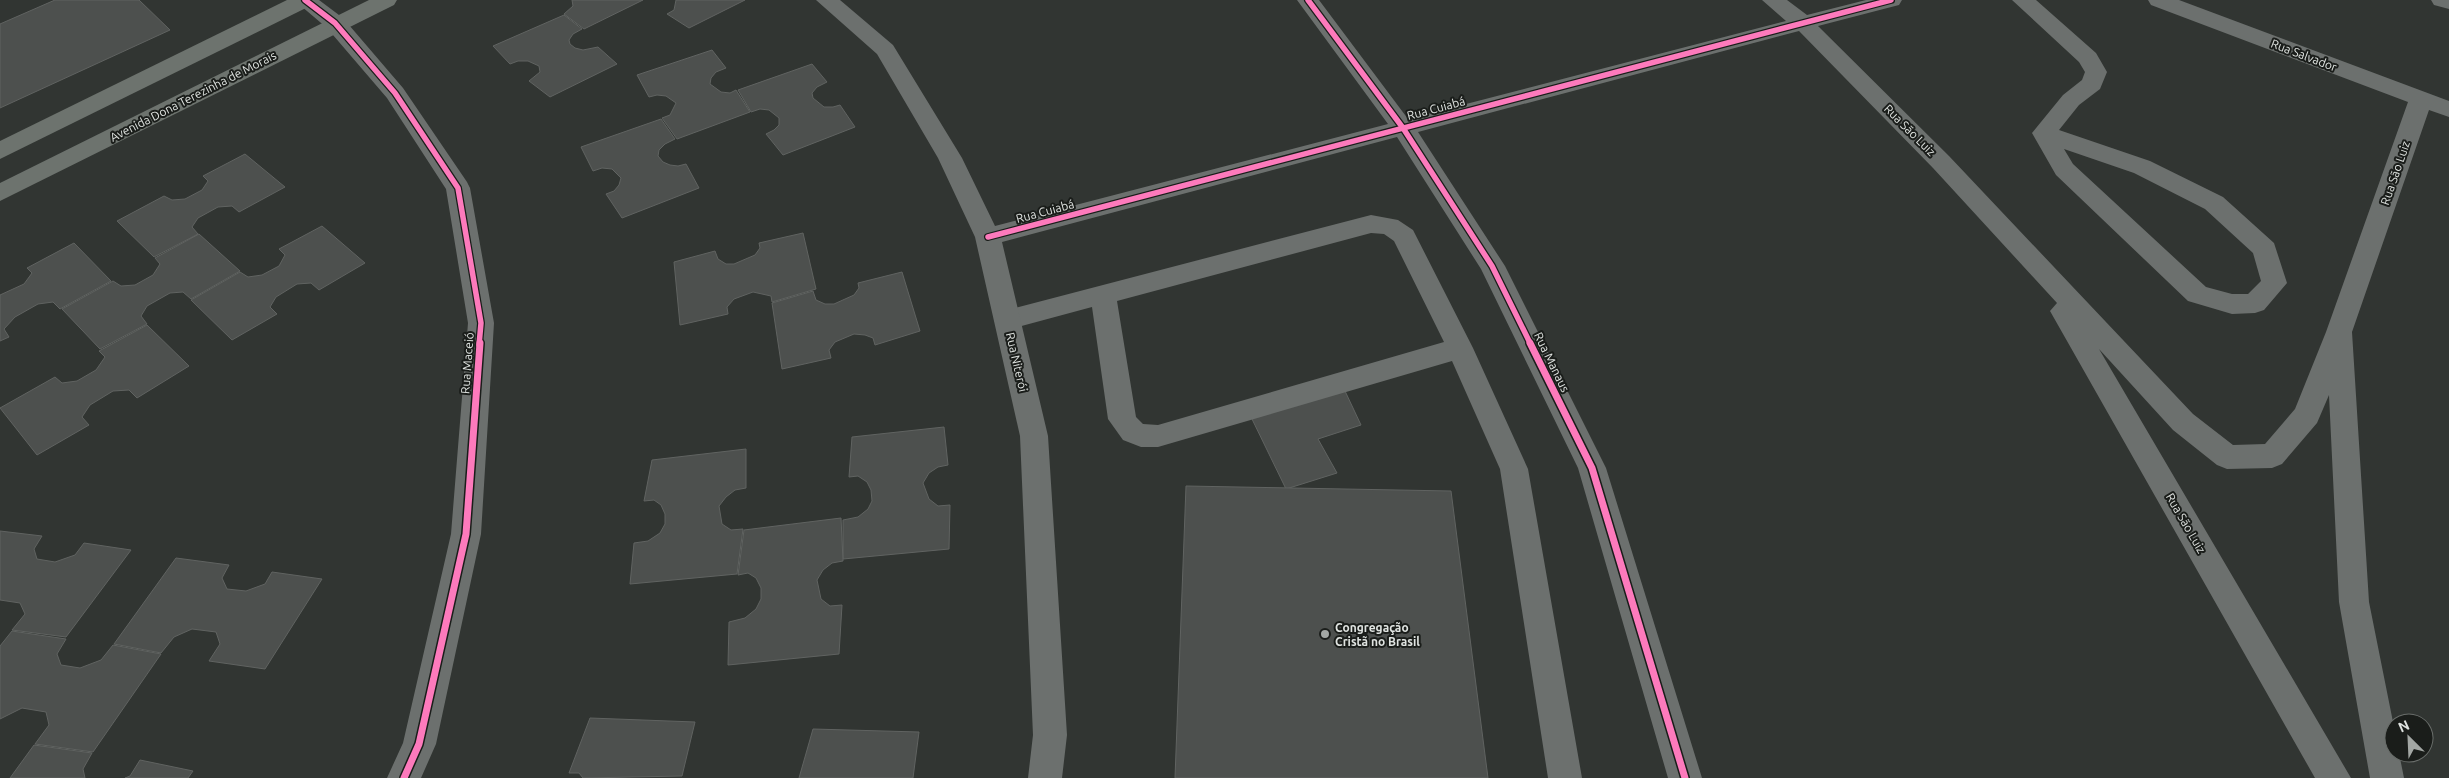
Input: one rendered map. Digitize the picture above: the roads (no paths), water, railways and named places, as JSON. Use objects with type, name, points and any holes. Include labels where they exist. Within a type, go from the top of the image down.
[{"type":"main road","points":[[0,151],[304,0]]},
{"type":"main road","name":"Avenida Dona Terezinha de Morais","points":[[0,193],[386,0]]},
{"type":"street","name":"Rua Maceió","points":[[304,0],[335,24],[395,93],[458,188],[482,323],[466,534],[420,744],[404,778]]},
{"type":"street","name":"Rua Niterói","points":[[827,0],[885,50],[950,158],[988,237],[1034,436],[1050,735],[1045,778]]},
{"type":"street","name":"Rua Manaus","points":[[1308,0],[1403,128],[1492,266],[1592,468],[1685,778]]},
{"type":"street","name":"Rua São Luiz","points":[[1774,0],[1803,23],[1941,162],[2182,422],[2227,457],[2272,456],[2307,414],[2339,332],[2421,99]]},
{"type":"street","name":"Rua Cuiabá","points":[[988,237],[1891,0]]},
{"type":"street","points":[[2023,0],[2088,58],[2096,72],[2092,84],[2071,100],[2044,133]]},
{"type":"street","name":"Rua Salvador","points":[[2159,0],[2449,109]]},
{"type":"street","points":[[2442,0],[2449,3]]},
{"type":"street","points":[[2044,133],[2142,167],[2214,203],[2265,249],[2274,283],[2255,303],[2232,304],[2197,294],[2064,169],[2044,133]]},
{"type":"street","points":[[1007,320],[1103,293],[1371,224],[1384,224],[1396,228],[1404,236],[1460,348],[1514,469],[1565,778]]},
{"type":"street","name":"Rua São Luiz","points":[[2038,268],[2334,778]]},
{"type":"street","points":[[1103,293],[1122,419],[1128,430],[1142,436],[1158,436],[1460,348]]},
{"type":"street","name":"Rua São Luiz","points":[[2339,332],[2354,602],[2387,778]]},
{"type":"place","name":"Congregação Cristã no Brasil","points":[[1325,634]]}]
